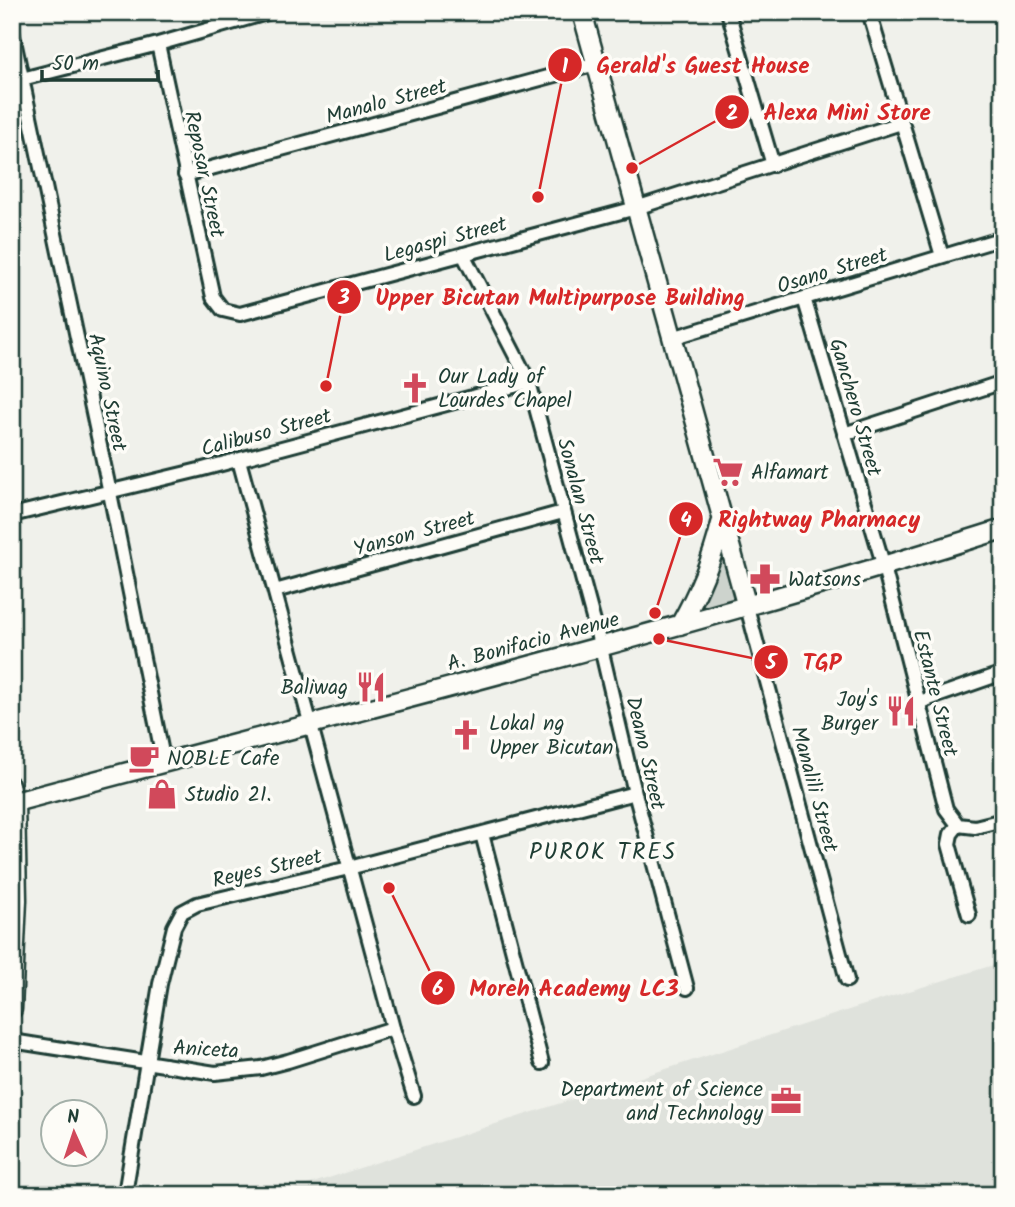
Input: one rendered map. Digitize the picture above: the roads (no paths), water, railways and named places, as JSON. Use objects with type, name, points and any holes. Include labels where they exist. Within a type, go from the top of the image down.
[{"type":"street","points":[[22,79],[270,12]]},
{"type":"street","points":[[582,12],[747,607]]},
{"type":"street","points":[[727,12],[773,166]]},
{"type":"street","points":[[869,12],[942,256]]},
{"type":"street","name":"Aquino Street","points":[[12,31],[164,763]]},
{"type":"street","name":"Reposar Street","points":[[158,44],[213,297],[223,310]]},
{"type":"street","name":"Manalo Street","points":[[185,175],[596,64]]},
{"type":"street","name":"Legaspi Street","points":[[223,310],[240,314],[636,208],[901,123]]},
{"type":"street","name":"Osano Street","points":[[672,338],[1003,238]]},
{"type":"street","name":"Sonalan Street","points":[[463,254],[529,382],[601,648]]},
{"type":"street","name":"Ganchero Street","points":[[804,298],[884,567]]},
{"type":"street","name":"Calibuso Street","points":[[12,515],[239,460],[529,382]]},
{"type":"street","points":[[844,434],[1003,382]]},
{"type":"street","points":[[239,460],[393,1028],[414,1096]]},
{"type":"street","name":"Yanson Street","points":[[275,591],[563,512]]},
{"type":"street","points":[[680,625],[699,592],[713,557],[722,520]]},
{"type":"street","name":"A. Bonifacio Avenue","points":[[14,811],[164,763],[747,607],[884,567],[1003,528]]},
{"type":"street","name":"Estante Street","points":[[884,567],[946,809],[958,825]]},
{"type":"street","name":"Manalili Street","points":[[747,607],[847,980]]},
{"type":"street","name":"Deano Street","points":[[601,648],[635,793],[687,988]]},
{"type":"street","points":[[920,702],[1003,673]]},
{"type":"street","points":[[12,784],[17,900],[12,1009]]},
{"type":"street","name":"Reyes Street","points":[[126,1188],[160,984],[174,927],[182,912],[197,904],[349,868],[635,793]]},
{"type":"street","points":[[969,915],[949,844],[951,834],[958,825],[975,827],[1003,820]]},
{"type":"street","points":[[482,834],[542,1063]]},
{"type":"street","name":"Aniceta","points":[[12,1041],[198,1072],[234,1072],[288,1061],[393,1028]]},
{"type":"place","name":"Alexa Mini Store","points":[[632,168]]},
{"type":"place","name":"Gerald's Guest House","points":[[538,197]]},
{"type":"place","name":"Upper Bicutan Multipurpose Building","points":[[326,386]]},
{"type":"place","name":"Our Lady of Lourdes Chapel","points":[[415,388]]},
{"type":"place","name":"Alfamart","points":[[728,472]]},
{"type":"place","name":"Watsons","points":[[765,579]]},
{"type":"place","name":"Rightway Pharmacy","points":[[655,613]]},
{"type":"place","name":"TGP","points":[[659,639]]},
{"type":"place","name":"Baliwag","points":[[371,687]]},
{"type":"place","name":"Joy's Burger","points":[[901,711]]},
{"type":"place","name":"Lokal ng Upper Bicutan","points":[[466,735]]},
{"type":"place","name":"NOBLE Cafe","points":[[144,758]]},
{"type":"place","name":"Studio 21.","points":[[162,794]]},
{"type":"place","name":"Moreh Academy LC3","points":[[389,888]]},
{"type":"place","name":"Department of Science and Technology","points":[[786,1101]]},
{"type":"district","name":"PUROK TRES","points":[[603,851]]}]
